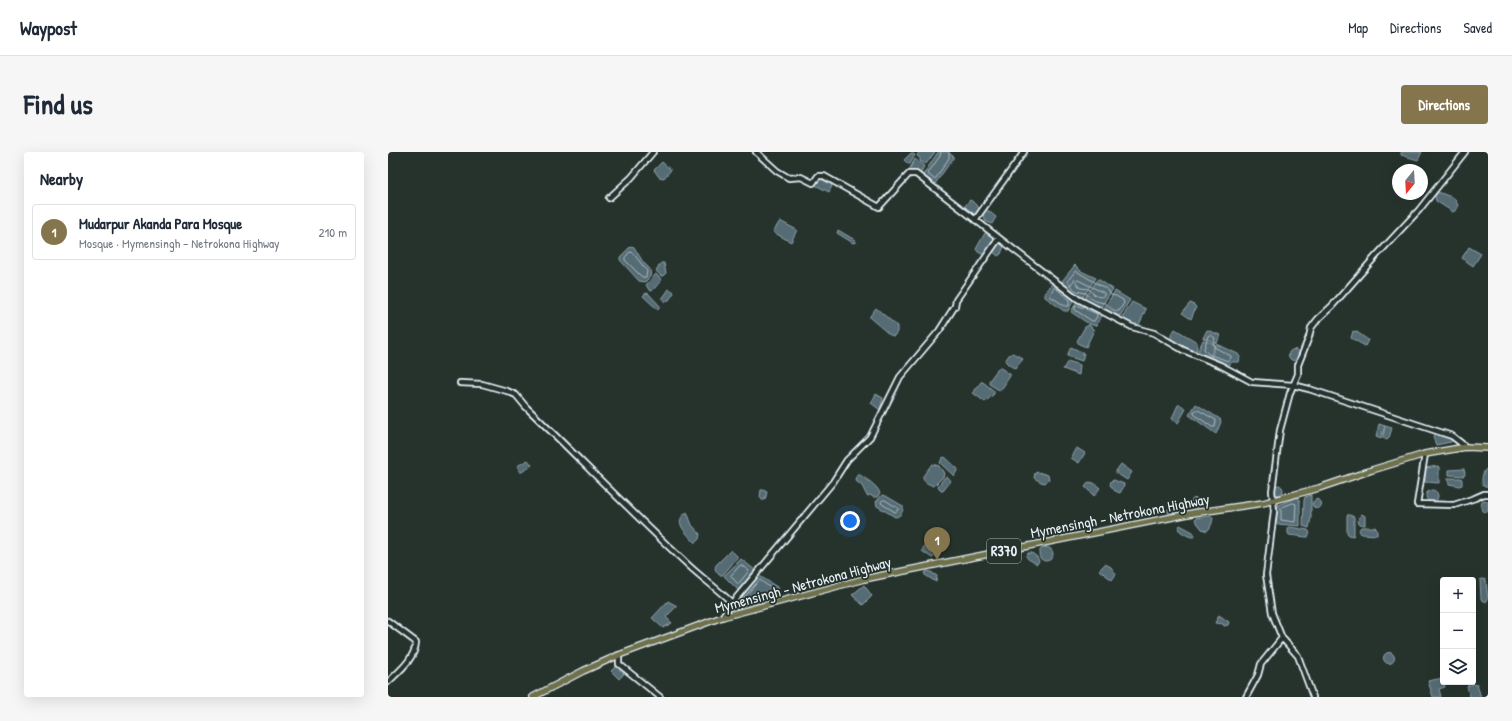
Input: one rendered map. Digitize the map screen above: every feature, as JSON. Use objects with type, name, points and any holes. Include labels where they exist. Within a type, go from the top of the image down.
[{"type":"main road","name":"Mymensingh - Netrokona Highway","points":[[533,697],[583,671],[619,655],[722,617],[864,579],[1193,513],[1273,500],[1319,488],[1425,454],[1466,447],[1488,448]]},
{"type":"street","points":[[609,198],[631,178],[653,152]]},
{"type":"street","points":[[756,152],[777,171],[789,178],[801,177],[813,183],[818,176],[824,176],[879,207],[909,174],[916,174],[1078,299],[1132,327],[1154,333],[1183,350],[1220,365],[1252,382],[1294,385],[1374,409],[1452,436],[1466,447]]},
{"type":"street","points":[[975,220],[1024,152]]},
{"type":"street","points":[[1314,697],[1298,656],[1282,638],[1272,613],[1266,575],[1274,511],[1272,491],[1280,430],[1298,374],[1298,365],[1311,328],[1318,319],[1332,306],[1419,210],[1465,152]]},
{"type":"street","points":[[722,617],[833,482],[847,460],[870,437],[900,377],[939,331],[955,306],[956,300],[999,238]]},
{"type":"street","points":[[460,383],[482,384],[516,395],[526,407],[684,562],[732,603]]},
{"type":"street","points":[[1425,454],[1418,504],[1454,505],[1484,494],[1488,494]]},
{"type":"street","points":[[388,621],[416,642],[416,650],[410,660],[388,682]]},
{"type":"street","points":[[1246,697],[1258,675],[1261,664],[1282,638]]},
{"type":"street","points":[[619,655],[619,664],[660,697]]},
{"type":"water","points":[[919,152],[935,152],[926,164],[920,161],[920,158],[917,156]]},
{"type":"water","points":[[938,152],[948,152],[954,157],[935,184],[923,175]]},
{"type":"water","points":[[1401,152],[1422,152],[1418,160],[1401,155]]},
{"type":"water","points":[[911,153],[915,155],[910,164],[908,164],[904,160]]},
{"type":"water","points":[[915,159],[924,166],[921,173],[909,170]]},
{"type":"water","points":[[662,162],[671,170],[664,178],[659,177],[654,170]]},
{"type":"water","points":[[818,178],[831,184],[832,186],[829,192],[815,185]]},
{"type":"water","points":[[1438,192],[1454,198],[1458,205],[1456,210],[1453,212],[1436,201],[1435,196]]},
{"type":"water","points":[[970,200],[979,208],[979,211],[975,216],[964,209]]},
{"type":"water","points":[[986,209],[996,217],[992,224],[985,221],[982,213]]},
{"type":"water","points":[[780,221],[797,230],[791,242],[773,232]]},
{"type":"water","points":[[838,230],[856,242],[853,243],[837,233]]},
{"type":"water","points":[[985,233],[988,233],[995,238],[984,255],[976,249]]},
{"type":"water","points":[[997,243],[1002,243],[1004,246],[1001,254],[998,256],[992,251]]},
{"type":"water","points":[[631,246],[634,247],[643,262],[651,270],[650,277],[645,282],[639,281],[620,260],[620,257]]},
{"type":"water","points":[[1469,247],[1481,254],[1473,266],[1462,258]]},
{"type":"water","points":[[661,263],[664,263],[666,273],[662,277],[656,271]]},
{"type":"water","points":[[1075,265],[1081,271],[1096,278],[1083,297],[1079,297],[1068,289],[1075,279],[1068,287],[1062,283]]},
{"type":"water","points":[[656,274],[661,281],[652,291],[649,290],[646,285]]},
{"type":"water","points":[[1098,279],[1113,289],[1101,307],[1084,299]]},
{"type":"water","points":[[1052,283],[1074,300],[1068,311],[1064,311],[1045,297],[1045,293]]},
{"type":"water","points":[[669,289],[674,293],[669,300],[665,302],[662,299]]},
{"type":"water","points":[[1115,291],[1130,300],[1120,316],[1104,308]]},
{"type":"water","points":[[646,293],[649,294],[660,306],[658,310],[643,296]]},
{"type":"water","points":[[1077,301],[1103,314],[1096,326],[1089,324],[1071,312]]},
{"type":"water","points":[[1132,302],[1146,309],[1139,325],[1135,325],[1122,318]]},
{"type":"water","points":[[1190,303],[1196,307],[1191,319],[1182,313]]},
{"type":"water","points":[[876,308],[897,326],[897,332],[894,336],[890,335],[870,318]]},
{"type":"water","points":[[1089,325],[1094,330],[1086,347],[1079,344],[1077,341],[1085,327]]},
{"type":"water","points":[[1175,329],[1197,342],[1197,350],[1192,351],[1185,349],[1171,340],[1171,335]]},
{"type":"water","points":[[1207,330],[1220,335],[1217,343],[1203,338]]},
{"type":"water","points":[[1353,331],[1357,332],[1368,340],[1365,346],[1351,338]]},
{"type":"water","points":[[1203,340],[1215,344],[1209,359],[1198,351]]},
{"type":"water","points":[[1216,344],[1238,354],[1240,357],[1239,362],[1232,362],[1228,366],[1212,360],[1211,358]]},
{"type":"water","points":[[1071,347],[1084,353],[1082,361],[1067,356]]},
{"type":"water","points":[[1292,350],[1296,350],[1298,351],[1298,359],[1292,360],[1289,357],[1289,353]]},
{"type":"water","points":[[1013,353],[1023,359],[1015,369],[1005,361],[1009,355]]},
{"type":"water","points":[[1068,361],[1080,365],[1079,375],[1063,369]]},
{"type":"water","points":[[999,367],[1010,374],[1001,390],[989,384],[989,381]]},
{"type":"water","points":[[981,382],[994,391],[994,394],[985,402],[973,393]]},
{"type":"water","points":[[876,394],[883,398],[880,410],[871,403]]},
{"type":"water","points":[[1196,404],[1220,419],[1221,422],[1216,434],[1189,415]]},
{"type":"water","points":[[1178,405],[1181,405],[1186,409],[1178,423],[1172,418]]},
{"type":"water","points":[[1379,424],[1385,426],[1381,438],[1376,436]]},
{"type":"water","points":[[1385,426],[1392,428],[1387,440],[1383,438]]},
{"type":"water","points":[[1434,433],[1452,440],[1451,442],[1436,445],[1433,437]]},
{"type":"water","points":[[1077,448],[1085,453],[1079,463],[1071,458]]},
{"type":"water","points":[[945,457],[958,469],[954,476],[940,463],[942,458]]},
{"type":"water","points":[[528,460],[532,465],[520,472],[517,466]]},
{"type":"water","points":[[932,464],[939,466],[944,473],[943,477],[934,486],[923,480],[923,476]]},
{"type":"water","points":[[1121,464],[1132,472],[1127,480],[1116,473]]},
{"type":"water","points":[[1438,466],[1439,483],[1425,482],[1425,468]]},
{"type":"water","points":[[1464,469],[1464,476],[1449,475],[1449,470]]},
{"type":"water","points":[[1486,469],[1488,469],[1488,487],[1483,485],[1482,481],[1483,474]]},
{"type":"water","points":[[1038,472],[1048,475],[1049,479],[1045,483],[1034,478],[1035,473]]},
{"type":"water","points":[[857,475],[860,475],[876,487],[880,493],[877,497],[870,495],[867,496],[862,486],[856,481]]},
{"type":"water","points":[[945,477],[948,477],[951,481],[943,491],[941,491],[938,486]]},
{"type":"water","points":[[1448,478],[1461,478],[1462,485],[1459,486],[1449,484]]},
{"type":"water","points":[[1114,480],[1124,484],[1120,493],[1115,491],[1110,485],[1111,481]]},
{"type":"water","points":[[1089,482],[1094,483],[1100,488],[1094,496],[1085,487]]},
{"type":"water","points":[[1278,485],[1283,490],[1278,495],[1273,490]]},
{"type":"water","points":[[761,490],[767,492],[765,500],[762,500],[760,497]]},
{"type":"water","points":[[1430,490],[1434,490],[1438,496],[1434,502],[1430,502],[1426,498],[1426,494]]},
{"type":"water","points":[[882,495],[903,506],[903,510],[900,515],[895,517],[877,506],[876,502]]},
{"type":"water","points":[[1311,495],[1311,518],[1309,528],[1303,526],[1304,500],[1305,497]]},
{"type":"water","points":[[1298,497],[1300,502],[1300,526],[1277,524],[1276,519],[1278,505]]},
{"type":"water","points":[[1195,498],[1200,503],[1195,508],[1190,503]]},
{"type":"water","points":[[1317,499],[1322,504],[1317,509],[1312,504]]},
{"type":"water","points":[[1484,500],[1488,501],[1488,512],[1482,511],[1480,503]]},
{"type":"water","points":[[1172,505],[1177,506],[1177,512],[1168,513],[1167,510]]},
{"type":"water","points":[[687,512],[692,525],[700,534],[699,539],[696,542],[694,542],[682,527],[681,520]]},
{"type":"water","points":[[1362,514],[1365,516],[1365,525],[1359,524],[1358,521]]},
{"type":"water","points":[[1347,515],[1354,517],[1353,536],[1347,533]]},
{"type":"water","points":[[1213,517],[1213,520],[1207,531],[1202,529],[1195,520],[1196,518]]},
{"type":"water","points":[[1180,525],[1193,532],[1195,535],[1194,537],[1188,536],[1179,530]]},
{"type":"water","points":[[1361,527],[1375,527],[1377,530],[1377,535],[1361,534],[1359,530]]},
{"type":"water","points":[[1288,528],[1308,530],[1310,533],[1308,537],[1289,535]]},
{"type":"water","points":[[929,541],[932,544],[930,549],[937,555],[932,558],[922,551],[926,542]]},
{"type":"water","points":[[1043,547],[1049,547],[1053,551],[1053,557],[1049,561],[1043,561],[1039,557],[1039,551]]},
{"type":"water","points":[[731,550],[738,557],[723,575],[719,575],[715,569],[716,565]]},
{"type":"water","points":[[1028,553],[1032,553],[1037,557],[1039,561],[1037,564],[1028,559],[1026,556]]},
{"type":"water","points":[[741,559],[755,570],[739,591],[724,576]]},
{"type":"water","points":[[1105,564],[1111,567],[1116,574],[1112,580],[1099,570]]},
{"type":"water","points":[[927,571],[937,576],[936,582],[924,574]]},
{"type":"water","points":[[758,575],[777,587],[779,596],[758,603],[731,609],[737,600]]},
{"type":"water","points":[[1480,580],[1486,580],[1488,599],[1486,602],[1481,599]]},
{"type":"water","points":[[864,585],[872,596],[863,605],[852,595]]},
{"type":"water","points":[[668,601],[677,606],[666,617],[672,623],[663,628],[652,618]]},
{"type":"water","points":[[1219,615],[1229,622],[1228,625],[1224,626],[1223,624],[1215,623]]},
{"type":"water","points":[[1387,653],[1391,653],[1393,654],[1393,662],[1387,663],[1384,660],[1384,656]]},
{"type":"water","points":[[616,666],[624,672],[619,679],[611,671]]},
{"type":"water","points":[[1440,679],[1440,685],[1445,685],[1445,687],[1439,689],[1441,697],[1433,697],[1428,681]]},
{"type":"water","points":[[1477,685],[1481,697],[1470,697],[1467,686]]},
{"type":"place","name":"Mudarpur Akanda Para Mosque","points":[[937,560]]}]
